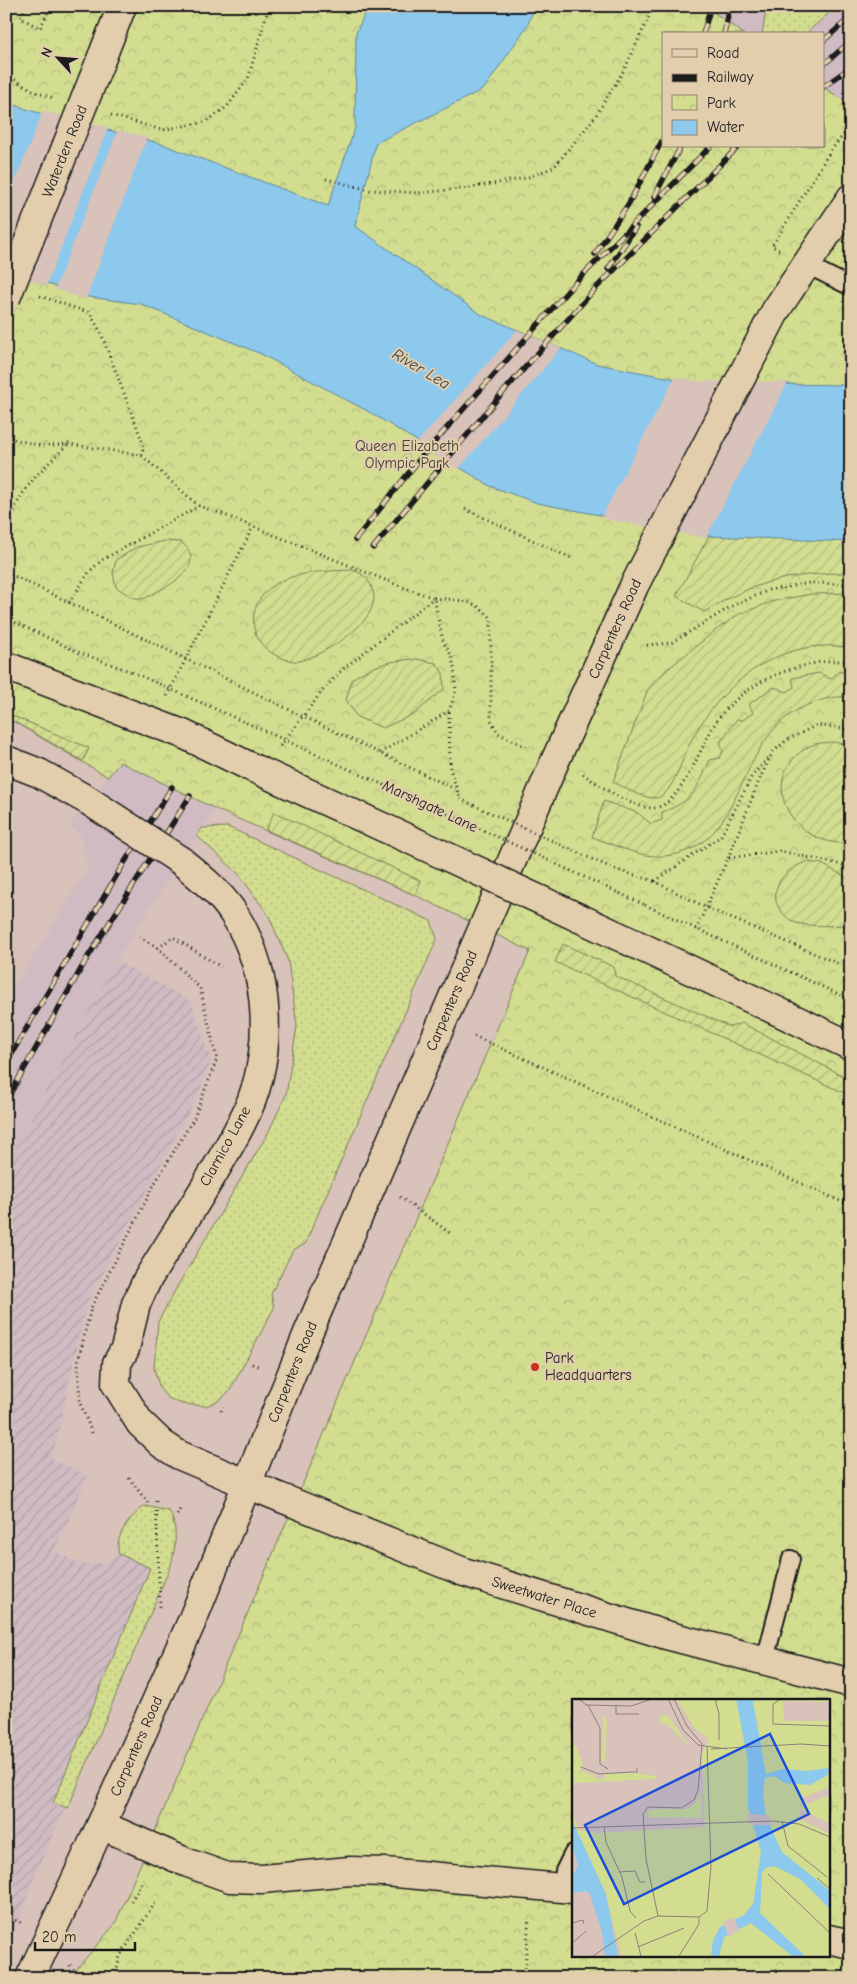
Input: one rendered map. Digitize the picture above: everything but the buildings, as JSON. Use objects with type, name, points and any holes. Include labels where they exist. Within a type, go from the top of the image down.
[{"type":"street","name":"Waterden Road","points":[[6,298],[122,6]]},
{"type":"street","name":"Carpenters Road","points":[[30,1978],[101,1826],[192,1621],[308,1333],[555,760],[634,586],[757,346],[805,264],[851,198]]},
{"type":"street","points":[[6,666],[182,734],[851,1046]]},
{"type":"street","name":"Clarnico Lane","points":[[6,760],[39,773],[89,801],[181,861],[208,883],[232,912],[260,975],[267,1027],[257,1082],[242,1124],[147,1280],[136,1304],[125,1350],[117,1363],[116,1384],[140,1423],[162,1444],[179,1455],[246,1484]]},
{"type":"street","name":"Sweetwater Place","points":[[246,1484],[464,1572],[657,1632],[851,1683]]},
{"type":"street","points":[[101,1826],[188,1863],[222,1876],[237,1879],[262,1879],[350,1871],[567,1887]]},
{"type":"street","points":[[830,1939],[851,1944]]},
{"type":"lane","points":[[805,264],[851,286]]},
{"type":"lane","points":[[765,1660],[792,1558]]},
{"type":"lane","points":[[567,1887],[564,1871],[572,1855]]},
{"type":"path","points":[[25,6],[21,18],[40,28],[51,6]]},
{"type":"path","points":[[105,113],[162,130],[205,122],[227,107],[248,79],[269,6]]},
{"type":"path","points":[[326,179],[370,190],[419,193],[470,188],[526,178],[554,167],[594,117],[624,70],[654,6]]},
{"type":"path","points":[[6,75],[38,93],[57,99]]},
{"type":"path","points":[[772,246],[831,150],[851,126]]},
{"type":"path","points":[[34,295],[90,313],[101,333],[144,446],[141,455]]},
{"type":"path","points":[[9,438],[42,446],[68,444],[141,455],[199,506],[400,586],[434,598],[466,601],[483,608],[491,618],[492,720],[498,733],[519,744]]},
{"type":"path","points":[[6,535],[11,516],[27,484],[68,444]]},
{"type":"path","points":[[69,603],[89,572],[102,560],[199,506]]},
{"type":"path","points":[[466,509],[573,559]]},
{"type":"path","points":[[165,701],[253,527]]},
{"type":"path","points":[[6,572],[457,790]]},
{"type":"path","points":[[647,644],[671,643],[732,606],[770,590],[810,582],[851,584]]},
{"type":"path","points":[[434,598],[443,641],[451,656],[454,667],[456,691],[449,711],[450,769],[460,799],[614,869],[654,881],[707,908],[851,969]]},
{"type":"path","points":[[276,750],[302,716],[343,669],[434,598]]},
{"type":"path","name":"Marshgate Lane","points":[[6,618],[78,652],[171,688],[286,739],[696,930],[849,999]]},
{"type":"path","points":[[592,780],[609,792],[644,807],[656,808],[672,799],[683,784],[721,715],[740,695],[776,673],[830,659],[851,662]]},
{"type":"path","points":[[380,753],[449,711]]},
{"type":"path","points":[[654,881],[721,836],[752,776],[773,752],[787,740],[817,725],[851,730]]},
{"type":"path","points":[[696,930],[773,752]]},
{"type":"path","points":[[728,858],[780,851],[851,867]]},
{"type":"path","points":[[92,1434],[80,1403],[78,1361],[91,1308],[156,1183],[194,1118],[217,1059],[200,988],[158,948],[138,936]]},
{"type":"path","points":[[158,948],[173,937],[221,967]]},
{"type":"path","points":[[849,999],[851,991]]},
{"type":"path","points":[[474,1036],[851,1206]]},
{"type":"path","points":[[400,1197],[450,1233]]},
{"type":"path","points":[[252,1364],[260,1368]]},
{"type":"path","points":[[221,1411],[222,1406]]},
{"type":"path","points":[[129,1478],[148,1503]]},
{"type":"path","points":[[156,1501],[160,1607]]},
{"type":"path","points":[[177,1516],[181,1507]]},
{"type":"path","points":[[131,1901],[144,1879]]},
{"type":"path","points":[[115,1978],[120,1956],[155,1903]]},
{"type":"path","points":[[6,1916],[27,1925]]},
{"type":"path","points":[[524,1978],[529,1919]]},
{"type":"path","points":[[66,1957],[73,1970],[84,1978]]},
{"type":"path","points":[[773,1978],[776,1968]]},
{"type":"shaded area","points":[[684,6],[767,6],[762,32],[676,32]]},
{"type":"shaded area","points":[[837,6],[851,6],[851,110],[824,136],[824,32],[807,32]]},
{"type":"shaded area","points":[[413,533],[215,809],[116,960],[6,1165],[6,1000],[88,868],[81,836],[69,826],[120,762]]},
{"type":"shaded area","points":[[116,960],[191,1001],[211,1061],[198,1095],[87,1303],[52,1459],[88,1476],[54,1551],[83,1565],[108,1562],[119,1554],[151,1567],[53,1803],[65,1808],[36,1873],[6,1955],[6,1165]]},
{"type":"green space","name":"Queen Elizabeth Olympic Park","points":[[6,6],[705,6],[741,32],[662,32],[662,148],[824,148],[824,88],[851,105],[851,1978],[69,1978],[115,1924],[530,951],[415,895],[220,811],[120,762],[108,777],[6,717]]},
{"type":"green space","points":[[767,6],[837,6],[807,32],[762,32]]},
{"type":"green space","points":[[731,535],[851,542],[851,573],[810,575],[774,581],[740,593],[704,612],[676,596],[709,536]]},
{"type":"green space","points":[[165,541],[181,542],[188,549],[191,557],[190,564],[181,577],[142,599],[131,596],[116,587],[113,573],[116,560],[137,547]]},
{"type":"green space","points":[[353,570],[360,573],[370,584],[373,591],[373,602],[369,614],[349,635],[310,658],[297,661],[285,659],[272,653],[262,645],[256,634],[255,612],[259,600],[267,590],[279,582],[296,576],[315,572]]},
{"type":"green space","points":[[851,593],[851,648],[825,646],[801,649],[778,656],[756,668],[719,700],[704,720],[691,741],[677,774],[668,790],[662,796],[656,798],[645,797],[613,782],[648,689],[664,672],[716,630],[739,614],[774,601],[811,594]]},
{"type":"green space","points":[[417,659],[436,663],[443,673],[444,689],[414,714],[383,728],[357,717],[346,700],[352,679],[367,670],[383,664]]},
{"type":"green space","points":[[839,671],[851,674],[851,698],[835,697],[810,704],[785,719],[766,739],[728,812],[713,833],[693,848],[665,856],[646,855],[592,837],[604,801],[638,813],[651,824],[662,820],[662,812],[680,804],[693,793],[702,779],[710,760],[720,758],[723,751],[720,742],[737,719],[743,720],[753,713],[749,704],[774,687],[787,692],[794,687],[792,678],[819,673],[831,679]]},
{"type":"green space","points":[[6,713],[89,748],[83,761],[6,717]]},
{"type":"green space","points":[[833,742],[851,745],[851,843],[829,841],[810,834],[796,822],[786,807],[782,791],[784,774],[793,759],[810,746]]},
{"type":"green space","points":[[274,812],[421,881],[415,895],[266,830]]},
{"type":"green space","points":[[228,827],[431,921],[437,939],[305,1244],[293,1250],[271,1294],[274,1308],[229,1392],[218,1401],[206,1406],[182,1404],[168,1398],[160,1389],[154,1368],[158,1322],[268,1133],[286,1095],[297,1026],[288,961],[269,916],[239,874],[197,836],[202,828]]},
{"type":"green space","points":[[807,862],[822,864],[851,880],[851,925],[804,925],[792,921],[783,913],[777,904],[775,896],[777,887],[781,879],[788,872]]},
{"type":"green space","points":[[563,944],[614,967],[615,976],[730,1027],[742,1023],[851,1080],[851,1096],[555,962]]},
{"type":"green space","points":[[145,1506],[169,1511],[175,1531],[171,1565],[68,1808],[53,1803],[150,1568],[119,1554],[118,1547],[121,1533],[129,1520]]},
{"type":"water","name":"River Lea","points":[[368,6],[535,6],[527,26],[484,89],[376,143],[355,226],[480,314],[597,364],[697,383],[851,385],[851,542],[709,536],[537,503],[490,486],[371,413],[261,354],[141,304],[81,296],[6,268],[6,102],[32,111],[159,143],[328,206],[355,128],[356,33]]},
{"type":"pier","points":[[43,111],[108,127],[46,286],[6,271],[6,204]]},
{"type":"pier","points":[[118,130],[147,137],[86,299],[80,298],[55,289]]},
{"type":"pier","points":[[517,330],[561,348],[458,470],[416,444]]},
{"type":"pier","points":[[675,377],[697,381],[788,382],[706,538],[601,518]]},
{"type":"railway","points":[[704,32],[711,6]]},
{"type":"railway","points":[[724,32],[730,6]]},
{"type":"railway","points":[[824,40],[851,17]]},
{"type":"railway","points":[[824,64],[851,41]]},
{"type":"railway","points":[[824,86],[851,67]]},
{"type":"railway","points":[[595,254],[629,203],[662,141]]},
{"type":"railway","points":[[654,197],[680,148]]},
{"type":"railway","points":[[355,540],[423,455],[573,285],[709,148]]},
{"type":"railway","points":[[373,548],[498,398],[594,290],[737,148]]},
{"type":"railway","points":[[608,269],[636,227]]},
{"type":"railway","points":[[6,1063],[121,868],[172,787]]},
{"type":"railway","points":[[6,1101],[86,960],[190,796]]},
{"type":"place","name":"Park Headquarters","points":[[535,1367]]}]
